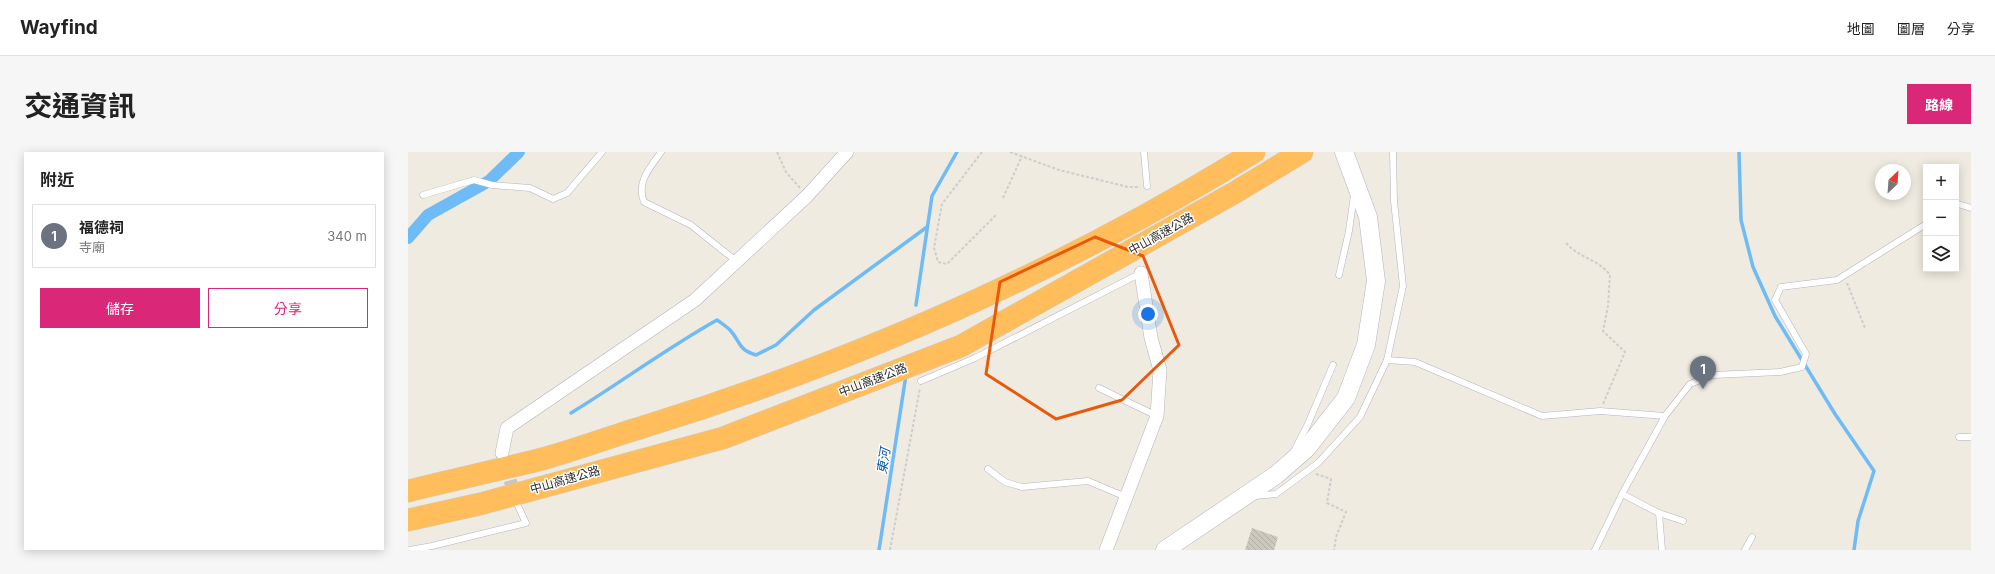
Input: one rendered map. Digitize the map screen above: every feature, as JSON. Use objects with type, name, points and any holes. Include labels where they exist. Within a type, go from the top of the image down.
[{"type":"highway","name":"中山高速公路","points":[[408,491],[544,458],[705,408],[804,373],[913,329],[1017,282],[1123,227],[1254,152]]},
{"type":"highway","name":"中山高速公路","points":[[408,520],[480,504],[723,438],[912,371],[961,346],[1234,193],[1302,152]]},
{"type":"street","points":[[502,453],[508,428],[695,300],[807,196],[847,152]]},
{"type":"street","points":[[1165,550],[1243,498],[1284,468],[1307,448],[1346,398],[1366,345],[1376,281],[1368,216],[1344,152]]},
{"type":"street","points":[[1106,550],[1157,416],[1160,370],[1151,338],[1141,273]]},
{"type":"lane","points":[[423,195],[474,180],[492,185],[530,188],[553,199],[567,193],[602,152]]},
{"type":"lane","points":[[661,152],[644,176],[641,194],[644,202],[691,225],[736,261]]},
{"type":"lane","points":[[1144,152],[1147,186]]},
{"type":"lane","points":[[1243,498],[1276,494],[1318,462],[1360,417],[1387,360],[1403,286],[1394,201],[1393,152]]},
{"type":"lane","points":[[1339,275],[1349,231],[1356,184]]},
{"type":"lane","points":[[1959,204],[1971,208]]},
{"type":"lane","points":[[1595,550],[1622,494],[1665,416],[1690,384],[1712,375],[1780,372],[1802,367],[1806,354],[1775,300],[1781,287],[1837,280],[1923,226]]},
{"type":"lane","points":[[912,371],[975,358],[1141,273]]},
{"type":"lane","points":[[1387,360],[1415,362],[1542,416],[1600,410],[1665,416]]},
{"type":"lane","points":[[1284,468],[1307,426],[1333,365]]},
{"type":"lane","points":[[1100,388],[1157,416]]},
{"type":"lane","points":[[1959,437],[1971,438]]},
{"type":"lane","points":[[988,469],[1005,482],[1022,487],[1088,480],[1126,497]]},
{"type":"lane","points":[[1622,494],[1659,513],[1683,521]]},
{"type":"lane","points":[[410,550],[526,523],[518,506]]},
{"type":"lane","points":[[1659,513],[1662,550]]},
{"type":"lane","points":[[1745,550],[1752,537]]},
{"type":"path","points":[[778,152],[786,172],[807,196]]},
{"type":"path","points":[[982,152],[942,204],[934,248],[938,262],[948,264],[996,215]]},
{"type":"path","points":[[1010,152],[1059,170],[1128,187],[1147,186]]},
{"type":"path","points":[[1003,198],[1022,156]]},
{"type":"path","points":[[1566,243],[1571,250],[1603,266],[1610,275],[1608,306],[1603,331],[1625,352],[1600,410]]},
{"type":"path","points":[[1844,276],[1865,328]]},
{"type":"path","points":[[890,550],[912,371]]},
{"type":"path","points":[[1307,471],[1331,479],[1327,503],[1346,512],[1336,537],[1334,550]]},
{"type":"highlighted area","points":[[1095,237],[1143,256],[1179,345],[1122,400],[1056,419],[986,374],[1000,282]]},
{"type":"building","points":[[1252,528],[1278,537],[1274,550],[1245,550]]},
{"type":"waterway","points":[[408,238],[428,215],[489,181],[519,152]]},
{"type":"waterway","name":"東河","points":[[916,305],[932,196],[957,152]]},
{"type":"waterway","points":[[1739,152],[1741,220],[1753,267],[1775,316],[1835,414],[1874,471],[1858,521],[1854,550]]},
{"type":"waterway","points":[[571,413],[680,342],[717,320],[730,330],[742,348],[750,353],[756,355],[776,345],[814,310],[927,227]]},
{"type":"waterway","name":"東河","points":[[879,550],[906,375]]},
{"type":"tunnel","points":[[505,462],[516,501]]},
{"type":"place","name":"福德祠","points":[[1703,389]]}]
